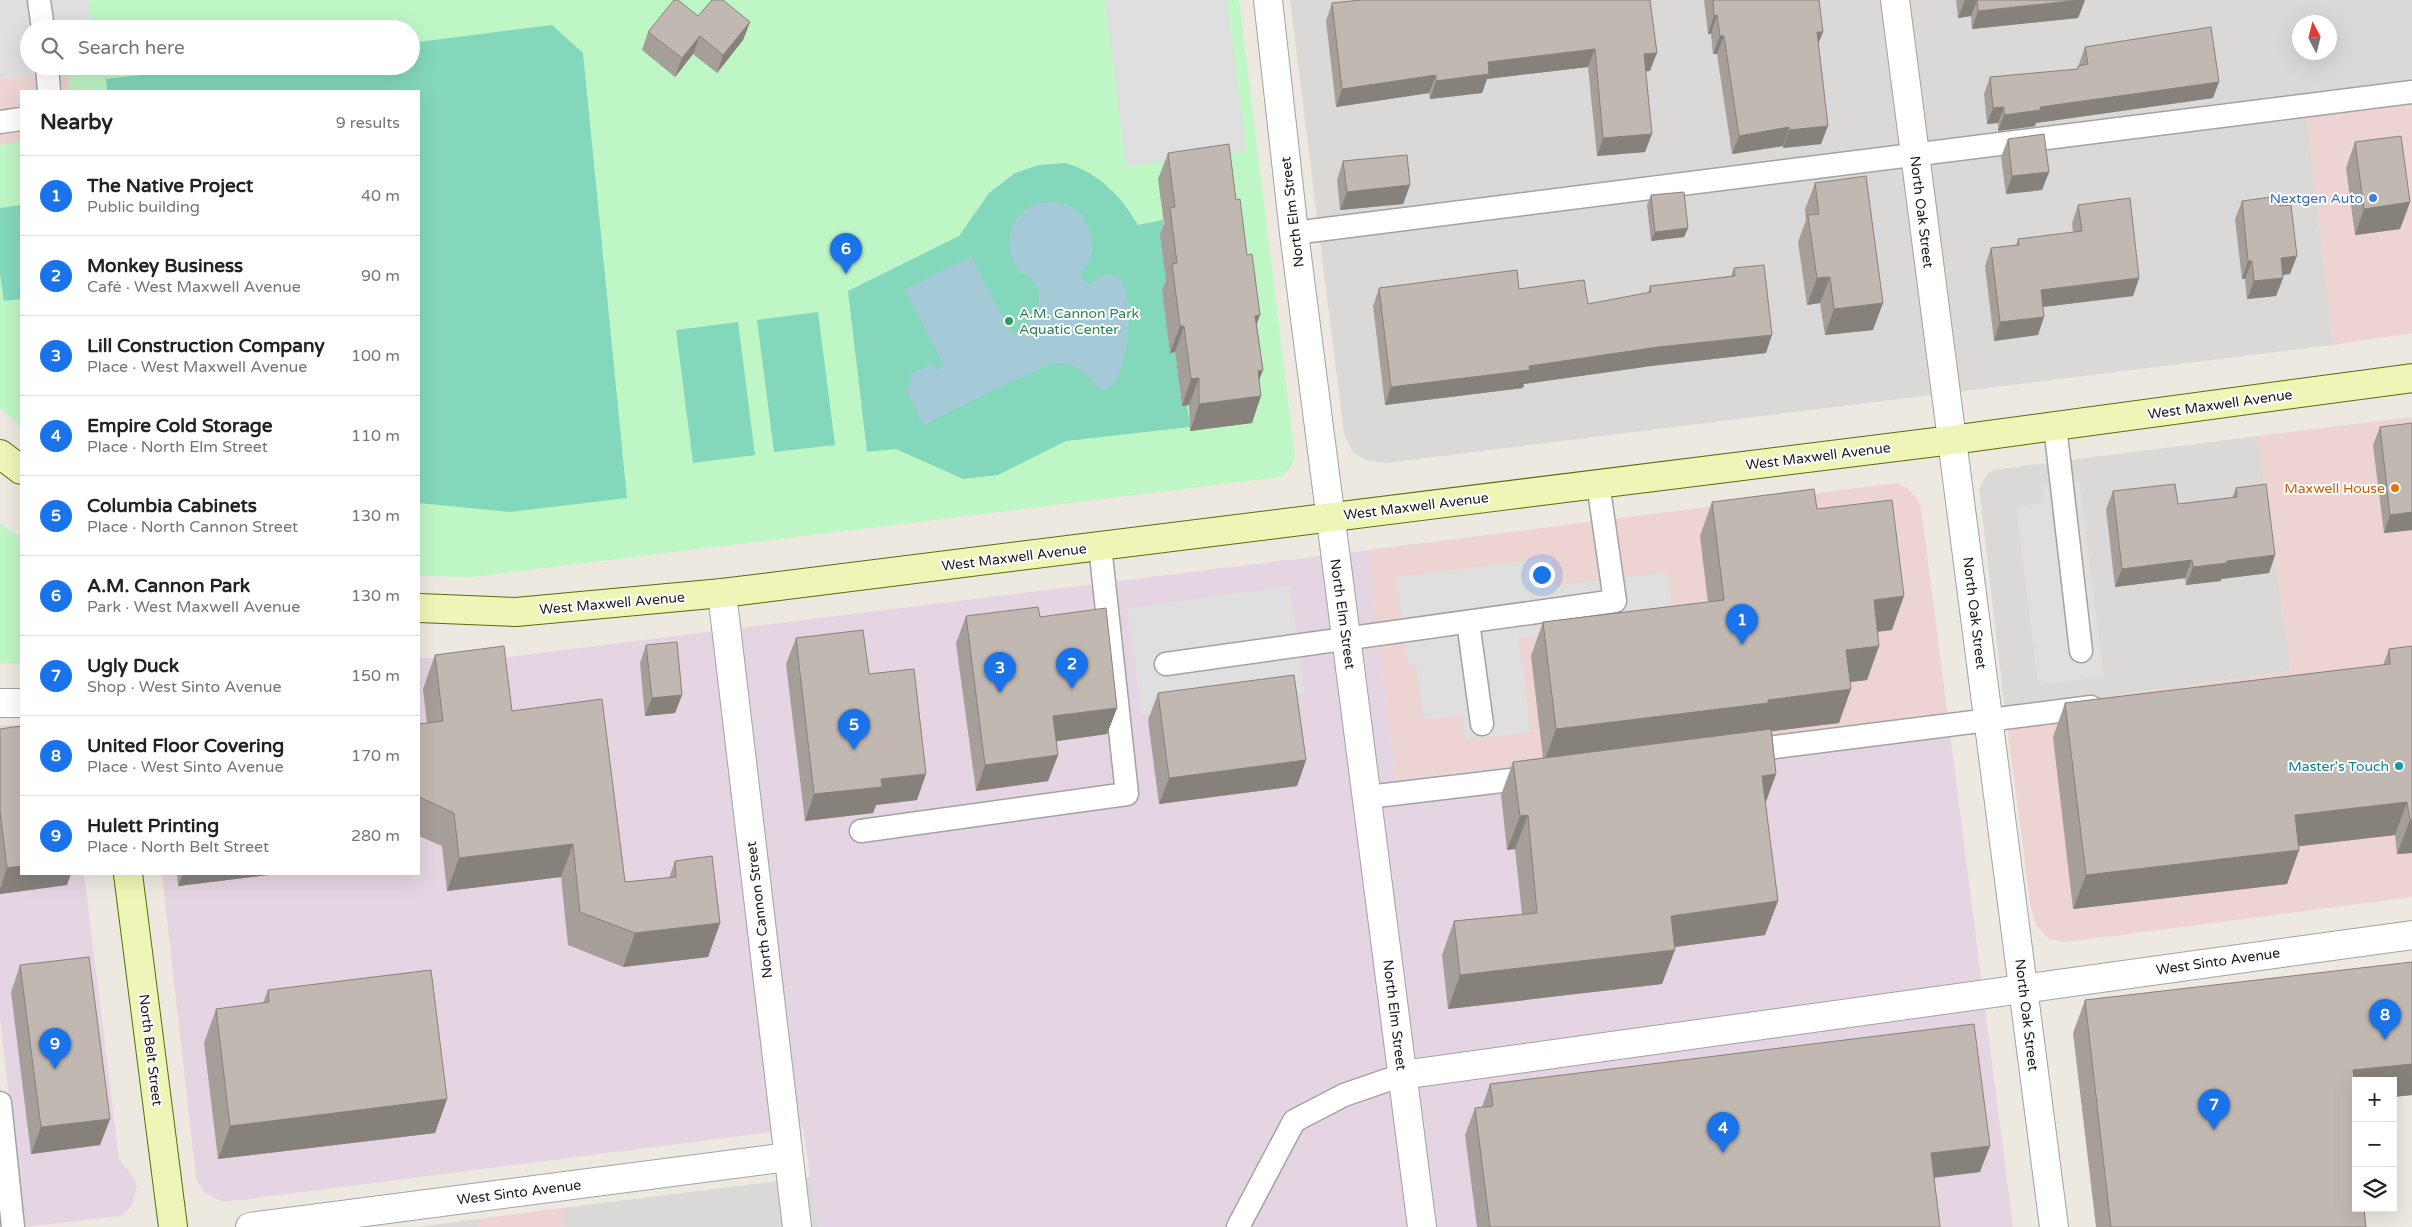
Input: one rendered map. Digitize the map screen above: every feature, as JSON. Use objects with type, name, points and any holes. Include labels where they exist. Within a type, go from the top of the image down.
[{"type":"street","name":"North Elm Street","points":[[1268,0],[1294,233],[1422,1227]]},
{"type":"street","name":"North Oak Street","points":[[1895,0],[2054,1227]]},
{"type":"street","name":"West Maxwell Avenue","points":[[420,608],[516,612],[722,593],[1952,440],[2412,378]]},
{"type":"street","points":[[0,454],[20,469]]},
{"type":"street","name":"North Cannon Street","points":[[722,593],[797,1227]]},
{"type":"street","points":[[0,703],[20,703]]},
{"type":"street","name":"North Belt Street","points":[[128,875],[173,1227]]},
{"type":"street","name":"West Sinto Avenue","points":[[1402,1075],[2412,935]]},
{"type":"street","name":"West Sinto Avenue","points":[[250,1227],[788,1157]]},
{"type":"lane","points":[[39,0],[42,20]]},
{"type":"lane","points":[[48,75],[49,90]]},
{"type":"lane","points":[[1294,233],[2412,92]]},
{"type":"lane","points":[[0,122],[20,119]]},
{"type":"lane","points":[[2055,426],[2081,651]]},
{"type":"lane","points":[[1166,664],[1615,601],[1598,484]]},
{"type":"lane","points":[[861,831],[1127,794],[1100,546]]},
{"type":"lane","points":[[1468,622],[1482,724]]},
{"type":"lane","points":[[1723,754],[2117,704]]},
{"type":"lane","points":[[1368,797],[1555,774]]},
{"type":"lane","points":[[1238,1227],[1294,1121],[1344,1095],[1402,1075]]},
{"type":"lane","points":[[0,1103],[13,1227]]},
{"type":"shaded area","points":[[0,0],[88,0],[91,20],[20,20],[20,75],[68,75],[70,90],[20,90],[20,142],[0,145]]},
{"type":"shaded area","points":[[0,0],[88,0],[91,20],[20,20],[20,75],[37,75],[0,80]]},
{"type":"shaded area","points":[[1105,0],[1227,0],[1246,151],[1126,166]]},
{"type":"shaded area","points":[[1290,0],[2412,0],[2412,101],[2307,115],[2333,345],[1385,463],[1365,460],[1353,452],[1344,434]]},
{"type":"shaded area","points":[[2412,101],[2412,333],[2333,345],[2307,115]]},
{"type":"shaded area","points":[[2412,417],[2412,897],[2066,942],[2049,939],[2036,926],[2031,908],[2005,711],[2291,671],[2258,436]]},
{"type":"shaded area","points":[[2258,436],[2291,671],[2005,711],[1979,489],[1987,474],[1993,470]]},
{"type":"shaded area","points":[[2079,480],[2104,677],[2038,685],[2016,506],[2040,503],[2044,497],[2042,485]]},
{"type":"shaded area","points":[[1897,483],[1907,488],[1915,496],[1921,507],[1948,718],[1395,779],[1368,550]]},
{"type":"shaded area","points":[[1368,550],[1395,779],[1948,718],[2013,1227],[818,1227],[803,1128],[224,1202],[206,1194],[196,1179],[162,875],[420,875],[420,658],[491,659]]},
{"type":"shaded area","points":[[1549,558],[1554,586],[1668,572],[1673,619],[1519,638],[1531,732],[1465,740],[1462,715],[1423,720],[1416,664],[1407,665],[1396,577]]},
{"type":"shaded area","points":[[1290,586],[1305,692],[1142,715],[1127,608]]},
{"type":"shaded area","points":[[0,725],[20,725],[20,875],[84,875],[119,1159],[134,1178],[137,1187],[131,1207],[121,1216],[23,1227],[0,1016]]},
{"type":"shaded area","points":[[811,1177],[818,1227],[565,1227],[562,1208]]},
{"type":"shaded area","points":[[562,1208],[565,1227],[479,1227],[478,1219]]},
{"type":"shaded area","points":[[478,1219],[479,1227],[416,1227]]},
{"type":"green space","points":[[88,0],[1239,0],[1295,456],[1290,468],[1281,477],[472,577],[420,576],[420,90],[70,90],[68,75],[420,75],[420,20],[91,20]]},
{"type":"green space","points":[[552,25],[583,53],[627,498],[510,512],[420,503],[420,90],[107,90],[106,79],[140,75],[420,75],[420,42]]},
{"type":"green space","points":[[20,142],[20,427],[0,408],[0,145]]},
{"type":"green space","name":"A.M. Cannon Park Aquatic Center","points":[[1066,163],[1089,173],[1108,187],[1124,204],[1138,225],[1163,220],[1167,290],[1163,291],[1170,352],[1175,352],[1182,405],[1187,405],[1190,427],[1066,441],[998,475],[963,479],[896,449],[867,452],[848,291],[959,236],[989,193],[1015,173],[1039,165]]},
{"type":"green space","points":[[20,205],[20,299],[4,301],[0,274],[0,208]]},
{"type":"green space","points":[[818,312],[835,445],[774,452],[757,320]]},
{"type":"green space","points":[[738,322],[755,455],[693,463],[676,330]]},
{"type":"green space","points":[[0,523],[20,537],[20,664],[0,663]]},
{"type":"water","points":[[1053,202],[1065,204],[1078,211],[1089,228],[1092,249],[1090,259],[1081,277],[1084,281],[1091,284],[1108,275],[1120,280],[1127,295],[1129,317],[1127,341],[1122,364],[1115,381],[1107,389],[1099,388],[1078,368],[1066,364],[1051,363],[923,425],[905,387],[912,384],[908,375],[933,364],[937,371],[944,367],[905,290],[971,256],[1011,334],[1019,330],[1035,314],[1039,300],[1035,284],[1018,269],[1013,261],[1009,242],[1011,232],[1014,223],[1025,209],[1036,204]]},
{"type":"building","points":[[674,0],[678,0],[698,16],[712,0],[723,0],[750,22],[723,55],[700,36],[682,58],[648,32]]},
{"type":"building","points":[[1361,0],[1650,0],[1657,53],[1644,54],[1652,134],[1603,138],[1595,49],[1488,62],[1489,74],[1436,81],[1436,75],[1342,89],[1332,3]]},
{"type":"building","points":[[1713,0],[1819,0],[1823,32],[1817,32],[1828,126],[1789,130],[1789,127],[1739,136],[1724,36],[1720,36],[1717,15],[1714,16]]},
{"type":"building","points":[[1977,0],[2080,0],[1978,11]]},
{"type":"building","points":[[2211,27],[2219,82],[2040,107],[2041,110],[2004,115],[2004,107],[1993,108],[1990,77],[2078,69],[2078,66],[2088,64],[2085,47]]},
{"type":"building","points":[[2044,134],[2049,172],[2012,176],[2008,139]]},
{"type":"building","points":[[2401,136],[2410,202],[2364,209],[2355,142]]},
{"type":"building","points":[[1229,144],[1236,200],[1240,199],[1247,255],[1252,254],[1260,315],[1255,316],[1263,370],[1258,371],[1261,396],[1199,404],[1199,378],[1191,379],[1184,326],[1180,326],[1172,264],[1177,263],[1170,208],[1175,207],[1168,153]]},
{"type":"building","points":[[1407,155],[1410,185],[1347,192],[1343,161]]},
{"type":"building","points":[[1866,176],[1883,303],[1834,309],[1830,277],[1817,278],[1808,215],[1819,214],[1815,183]]},
{"type":"building","points":[[1684,192],[1688,228],[1655,232],[1651,195]]},
{"type":"building","points":[[2279,196],[2280,206],[2291,205],[2297,256],[2281,258],[2283,278],[2254,281],[2252,261],[2248,261],[2242,201]]},
{"type":"building","points":[[2130,198],[2139,278],[2041,290],[2044,317],[2000,322],[1991,248],[2019,245],[2018,239],[2082,231],[2078,205]]},
{"type":"building","points":[[1764,265],[1772,335],[1658,347],[1529,366],[1530,370],[1391,387],[1379,288],[1517,270],[1519,289],[1584,280],[1588,304],[1651,292],[1650,286],[1735,276],[1734,268]]},
{"type":"building","name":"Maxwell House","points":[[2412,423],[2412,512],[2390,515],[2380,427]]},
{"type":"building","points":[[2175,484],[2178,504],[2237,497],[2236,488],[2266,484],[2275,555],[2193,567],[2192,560],[2122,569],[2113,491]]},
{"type":"building","points":[[1814,489],[1817,509],[1892,500],[1904,596],[1874,600],[1879,646],[1846,650],[1851,689],[1768,700],[1768,703],[1556,729],[1543,622],[1724,600],[1712,502]]},
{"type":"building","points":[[1038,607],[1040,617],[1106,608],[1117,708],[1053,716],[1058,755],[985,765],[966,616]]},
{"type":"building","points":[[863,630],[869,674],[914,669],[926,774],[881,779],[882,787],[814,794],[796,638]]},
{"type":"building","points":[[677,642],[682,695],[652,698],[646,645]]},
{"type":"building","points":[[504,646],[512,711],[602,699],[625,882],[676,877],[675,861],[712,856],[720,923],[635,933],[580,912],[573,844],[459,858],[454,813],[420,797],[420,724],[443,721],[435,655]]},
{"type":"building","points":[[2412,646],[2412,820],[2410,820],[2407,802],[2295,815],[2299,850],[2086,875],[2065,703],[2390,664],[2389,649]]},
{"type":"building","points":[[1294,675],[1306,760],[1169,778],[1158,693]]},
{"type":"building","points":[[20,726],[20,866],[7,868],[0,811],[0,729]]},
{"type":"building","points":[[1771,729],[1776,774],[1762,776],[1778,901],[1671,916],[1675,950],[1460,975],[1454,921],[1537,913],[1528,815],[1520,816],[1513,762]]},
{"type":"building","points":[[89,957],[110,1119],[41,1127],[20,965]]},
{"type":"building","points":[[2412,962],[2412,1064],[2353,1070],[2352,1212],[2364,1212],[2366,1227],[2111,1227],[2085,1000]]},
{"type":"building","points":[[431,970],[447,1099],[230,1126],[216,1009],[269,1002],[268,990]]},
{"type":"building","points":[[1974,1024],[1990,1146],[1931,1153],[1940,1227],[1490,1227],[1475,1108],[1493,1106],[1490,1084]]},
{"type":"place","name":"Nextgen Auto","points":[[2373,198]]},
{"type":"place","name":"A.M. Cannon Park","points":[[846,274]]},
{"type":"place","name":"A.M. Cannon Park Aquatic Center","points":[[1009,321]]},
{"type":"place","name":"Maxwell House","points":[[2395,488]]},
{"type":"place","name":"The Native Project","points":[[1742,645]]},
{"type":"place","name":"Monkey Business","points":[[1072,689]]},
{"type":"place","name":"Lill Construction Company","points":[[1000,693]]},
{"type":"place","name":"Columbia Cabinets","points":[[854,750]]},
{"type":"place","name":"Master's Touch","points":[[2399,766]]},
{"type":"place","name":"United Floor Covering","points":[[2385,1040]]},
{"type":"place","name":"Hulett Printing","points":[[55,1069]]},
{"type":"place","name":"Ugly Duck","points":[[2214,1130]]},
{"type":"place","name":"Empire Cold Storage","points":[[1723,1153]]}]
